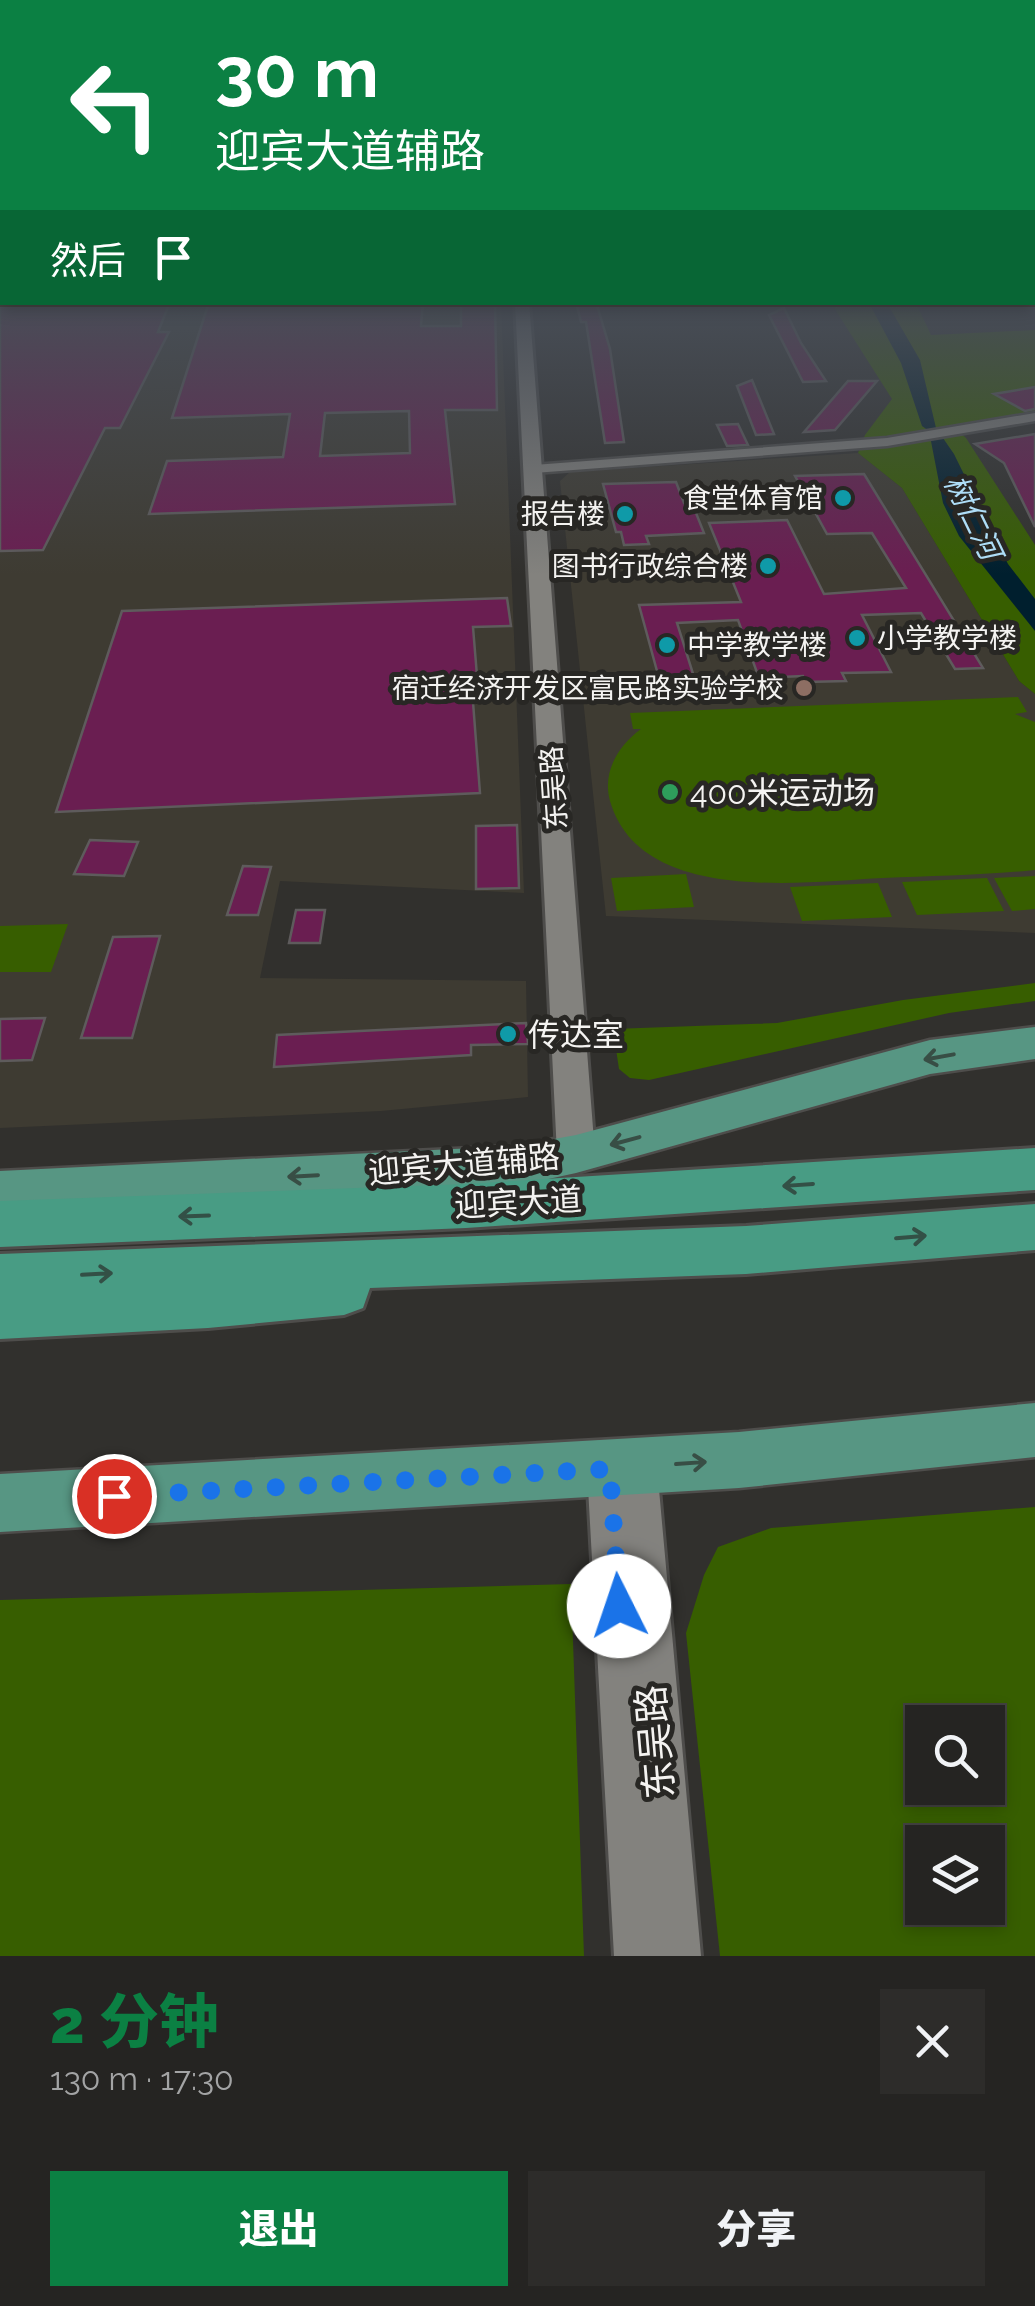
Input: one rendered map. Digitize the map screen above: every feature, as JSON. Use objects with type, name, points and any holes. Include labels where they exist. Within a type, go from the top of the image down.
[{"type":"highway","points":[[862,1182],[1035,1158]]},
{"type":"highway","name":"迎宾大道","points":[[0,1224],[466,1206],[1035,1169]]},
{"type":"highway","name":"迎宾大道","points":[[0,1278],[746,1250],[1035,1227]]},
{"type":"highway","points":[[0,1313],[208,1303],[746,1250]]},
{"type":"main road","name":"迎宾大道辅路","points":[[0,1190],[516,1166],[576,1154],[930,1057],[1035,1042]]},
{"type":"main road","points":[[0,1502],[622,1468],[1035,1430]]},
{"type":"street","name":"东吴路","points":[[528,392],[576,1154]]},
{"type":"street","points":[[534,469],[912,439],[1035,417]]},
{"type":"street","name":"东吴路","points":[[622,1468],[643,1956]]},
{"type":"street","name":"东吴路","points":[[622,1468],[672,1956]]},
{"type":"shaded area","points":[[0,392],[504,392],[524,893],[280,881],[260,978],[526,981],[528,1097],[381,1111],[0,1128]]},
{"type":"shaded area","name":"宿迁经济开发区富民路实验学校","points":[[858,453],[902,488],[1019,681],[1035,694],[1035,933],[606,916],[560,481],[570,472]]},
{"type":"green space","points":[[888,392],[1035,392],[1035,416],[957,430],[1035,545],[1035,694],[1019,681],[902,488],[858,453],[865,435],[892,399]]},
{"type":"green space","points":[[1018,697],[1027,712],[1015,714],[1035,722],[1035,870],[811,882],[728,880],[688,872],[654,857],[627,834],[610,801],[608,780],[614,760],[641,729],[633,729],[630,713]]},
{"type":"green space","points":[[686,874],[694,907],[617,911],[611,878]]},
{"type":"green space","points":[[1035,876],[1035,909],[1012,911],[994,878]]},
{"type":"green space","points":[[987,878],[1004,911],[917,915],[902,882]]},
{"type":"green space","points":[[878,883],[892,917],[802,921],[790,887]]},
{"type":"green space","points":[[68,924],[51,972],[0,972],[0,926]]},
{"type":"green space","points":[[1035,983],[1035,1001],[949,1013],[649,1080],[630,1078],[619,1069],[613,1029],[777,1023],[903,1000]]},
{"type":"green space","points":[[1035,1507],[1035,1956],[720,1956],[686,1633],[704,1575],[718,1547],[771,1528]]},
{"type":"green space","points":[[571,1584],[584,1956],[0,1956],[0,1600]]},
{"type":"water","name":"树仁河","points":[[911,392],[928,392],[936,428],[954,454],[1008,564],[1035,599],[1035,631],[959,536],[943,503],[929,431],[922,426]]},
{"type":"building","points":[[0,392],[138,392],[120,428],[105,428],[43,550],[0,551]]},
{"type":"building","points":[[180,392],[497,392],[497,410],[445,410],[455,504],[149,514],[167,461],[283,457],[290,414],[172,418]],"holes":[[[409,411],[410,453],[320,456],[325,413]]]},
{"type":"building","points":[[597,392],[617,392],[624,442],[605,443]]},
{"type":"building","points":[[739,392],[757,392],[774,434],[756,435]]},
{"type":"building","points":[[838,392],[867,392],[835,430],[804,432]]},
{"type":"building","points":[[1035,392],[1035,409],[1025,411],[994,394]]},
{"type":"building","points":[[738,424],[748,445],[727,446],[717,425]]},
{"type":"building","points":[[1035,434],[1035,527],[1004,463],[975,444]]},
{"type":"building","points":[[864,474],[983,668],[955,669],[921,613],[862,615],[891,672],[842,673],[846,681],[805,682],[803,676],[759,678],[738,620],[677,623],[695,680],[660,682],[639,605],[741,602],[709,523],[787,520],[824,594],[906,588],[872,533],[827,534],[795,476]]},
{"type":"building","points":[[676,482],[684,503],[692,503],[704,533],[646,536],[649,544],[624,545],[621,532],[616,532],[603,484]]},
{"type":"building","points":[[507,598],[511,626],[473,627],[477,676],[471,676],[480,793],[56,812],[122,611]]},
{"type":"building","points":[[517,825],[519,888],[476,889],[476,826]]},
{"type":"building","points":[[90,840],[138,842],[124,876],[74,874]]},
{"type":"building","points":[[243,866],[271,867],[258,915],[227,915]]},
{"type":"building","points":[[296,910],[325,910],[320,943],[289,943]]},
{"type":"building","points":[[160,936],[132,1038],[81,1038],[113,937]]},
{"type":"building","points":[[45,1018],[32,1060],[0,1061],[0,1019]]},
{"type":"building","points":[[526,1023],[528,1044],[471,1045],[471,1055],[274,1067],[277,1035]]},
{"type":"place","name":"食堂体育馆","points":[[843,498]]},
{"type":"place","name":"报告楼","points":[[625,514]]},
{"type":"place","name":"图书行政综合楼","points":[[768,566]]},
{"type":"place","name":"小学教学楼","points":[[857,638]]},
{"type":"place","name":"中学教学楼","points":[[667,645]]},
{"type":"place","name":"宿迁经济开发区富民路实验学校","points":[[804,688]]},
{"type":"place","name":"400米运动场","points":[[670,792]]},
{"type":"place","name":"传达室","points":[[508,1034]]},
{"type":"route","points":[[114,1496],[610,1469],[619,1606]]}]
